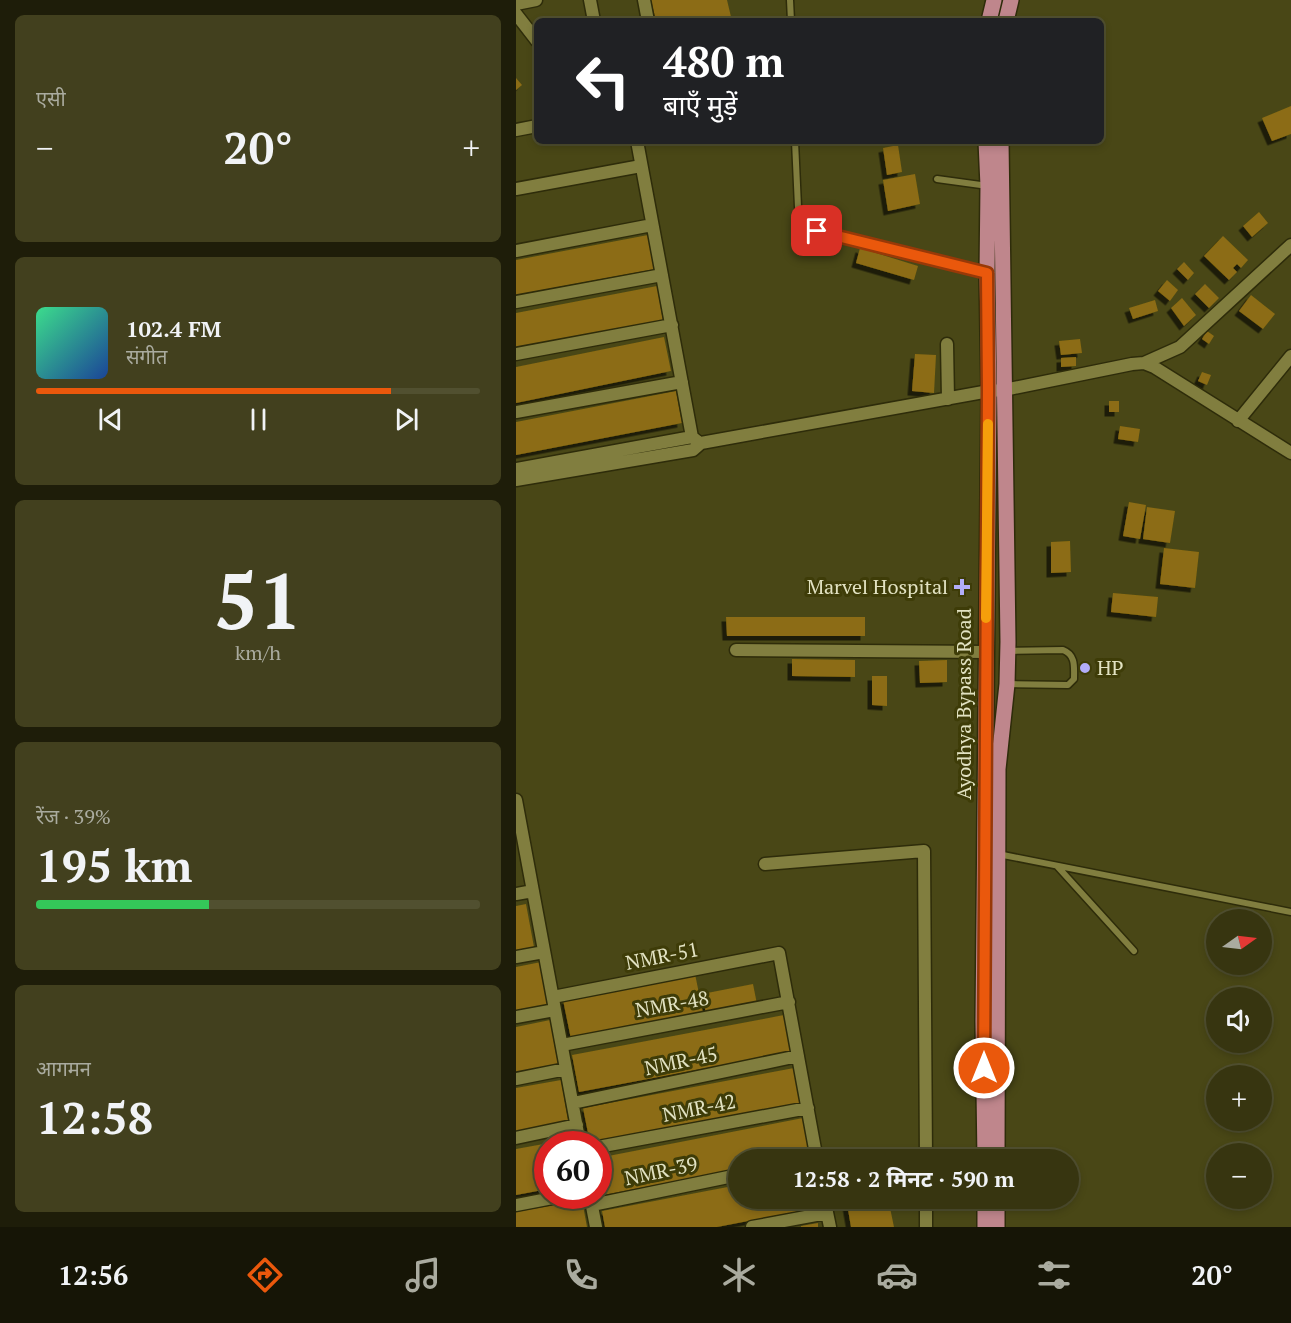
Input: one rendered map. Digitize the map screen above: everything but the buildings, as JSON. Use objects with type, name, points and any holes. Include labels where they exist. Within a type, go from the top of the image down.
[{"type":"main road","points":[[990,18],[994,0]]},
{"type":"main road","points":[[1007,18],[1011,0]]},
{"type":"main road","name":"Ayodhya Bypass Road","points":[[985,1149],[983,1022],[988,391],[986,144]]},
{"type":"main road","name":"Ayodhya Bypass Road","points":[[997,1149],[998,769],[1008,651],[1001,144]]},
{"type":"main road","points":[[986,652],[1008,651]]},
{"type":"main road","points":[[986,684],[1007,684]]},
{"type":"main road","points":[[985,1209],[985,1227]]},
{"type":"main road","points":[[997,1209],[997,1227]]},
{"type":"street","points":[[516,4],[536,0]]},
{"type":"street","points":[[590,0],[593,18]]},
{"type":"street","points":[[644,0],[647,18]]},
{"type":"street","points":[[516,14],[534,37]]},
{"type":"street","points":[[520,129],[534,117]]},
{"type":"street","points":[[516,480],[693,450],[696,440],[682,382],[637,144]]},
{"type":"street","points":[[516,189],[641,166]]},
{"type":"street","points":[[516,251],[652,225]]},
{"type":"street","points":[[516,469],[1004,390],[1144,363],[1180,346],[1291,245]]},
{"type":"street","points":[[516,302],[662,275]]},
{"type":"street","points":[[516,354],[672,325]]},
{"type":"street","points":[[947,344],[948,399]]},
{"type":"street","points":[[1238,421],[1291,356]]},
{"type":"street","points":[[1144,363],[1154,367],[1291,453]]},
{"type":"street","points":[[516,412],[682,382]]},
{"type":"street","points":[[736,650],[986,652]]},
{"type":"street","points":[[516,800],[519,835],[533,891],[578,1131]]},
{"type":"street","points":[[765,864],[924,851],[926,1149]]},
{"type":"street","points":[[516,894],[533,891]]},
{"type":"street","points":[[516,957],[544,952]]},
{"type":"street","name":"NMR-51","points":[[553,997],[779,953],[789,1002]]},
{"type":"street","points":[[789,1002],[813,1149]]},
{"type":"street","name":"NMR-48","points":[[562,1044],[789,1002]]},
{"type":"street","points":[[516,1017],[555,1010]]},
{"type":"street","name":"NMR-45","points":[[573,1103],[798,1056]]},
{"type":"street","points":[[516,1079],[566,1069]]},
{"type":"street","name":"NMR-42","points":[[612,1144],[807,1108]]},
{"type":"street","points":[[516,1138],[577,1125]]},
{"type":"street","name":"NMR-39","points":[[612,1196],[728,1177]]},
{"type":"street","points":[[516,1205],[534,1202]]},
{"type":"street","points":[[593,1209],[596,1227]]},
{"type":"street","points":[[826,1209],[830,1227]]},
{"type":"street","points":[[926,1209],[926,1227]]},
{"type":"street","points":[[752,1227],[827,1213]]},
{"type":"lane","points":[[790,0],[791,18]]},
{"type":"lane","points":[[795,144],[798,207],[803,221],[817,231],[987,273]]},
{"type":"lane","points":[[937,178],[988,186]]},
{"type":"lane","points":[[1007,684],[1064,686],[1074,679],[1074,662],[1070,653],[1066,651],[1008,651]]},
{"type":"lane","points":[[998,854],[1291,912]]},
{"type":"lane","points":[[1056,866],[1134,951]]},
{"type":"slow traffic","points":[[986,618],[988,424]]},
{"type":"place","name":"Marvel Hospital","points":[[962,587]]},
{"type":"place","name":"HP","points":[[1085,668]]},
{"type":"route","points":[[817,231],[987,273],[984,1068]]}]
